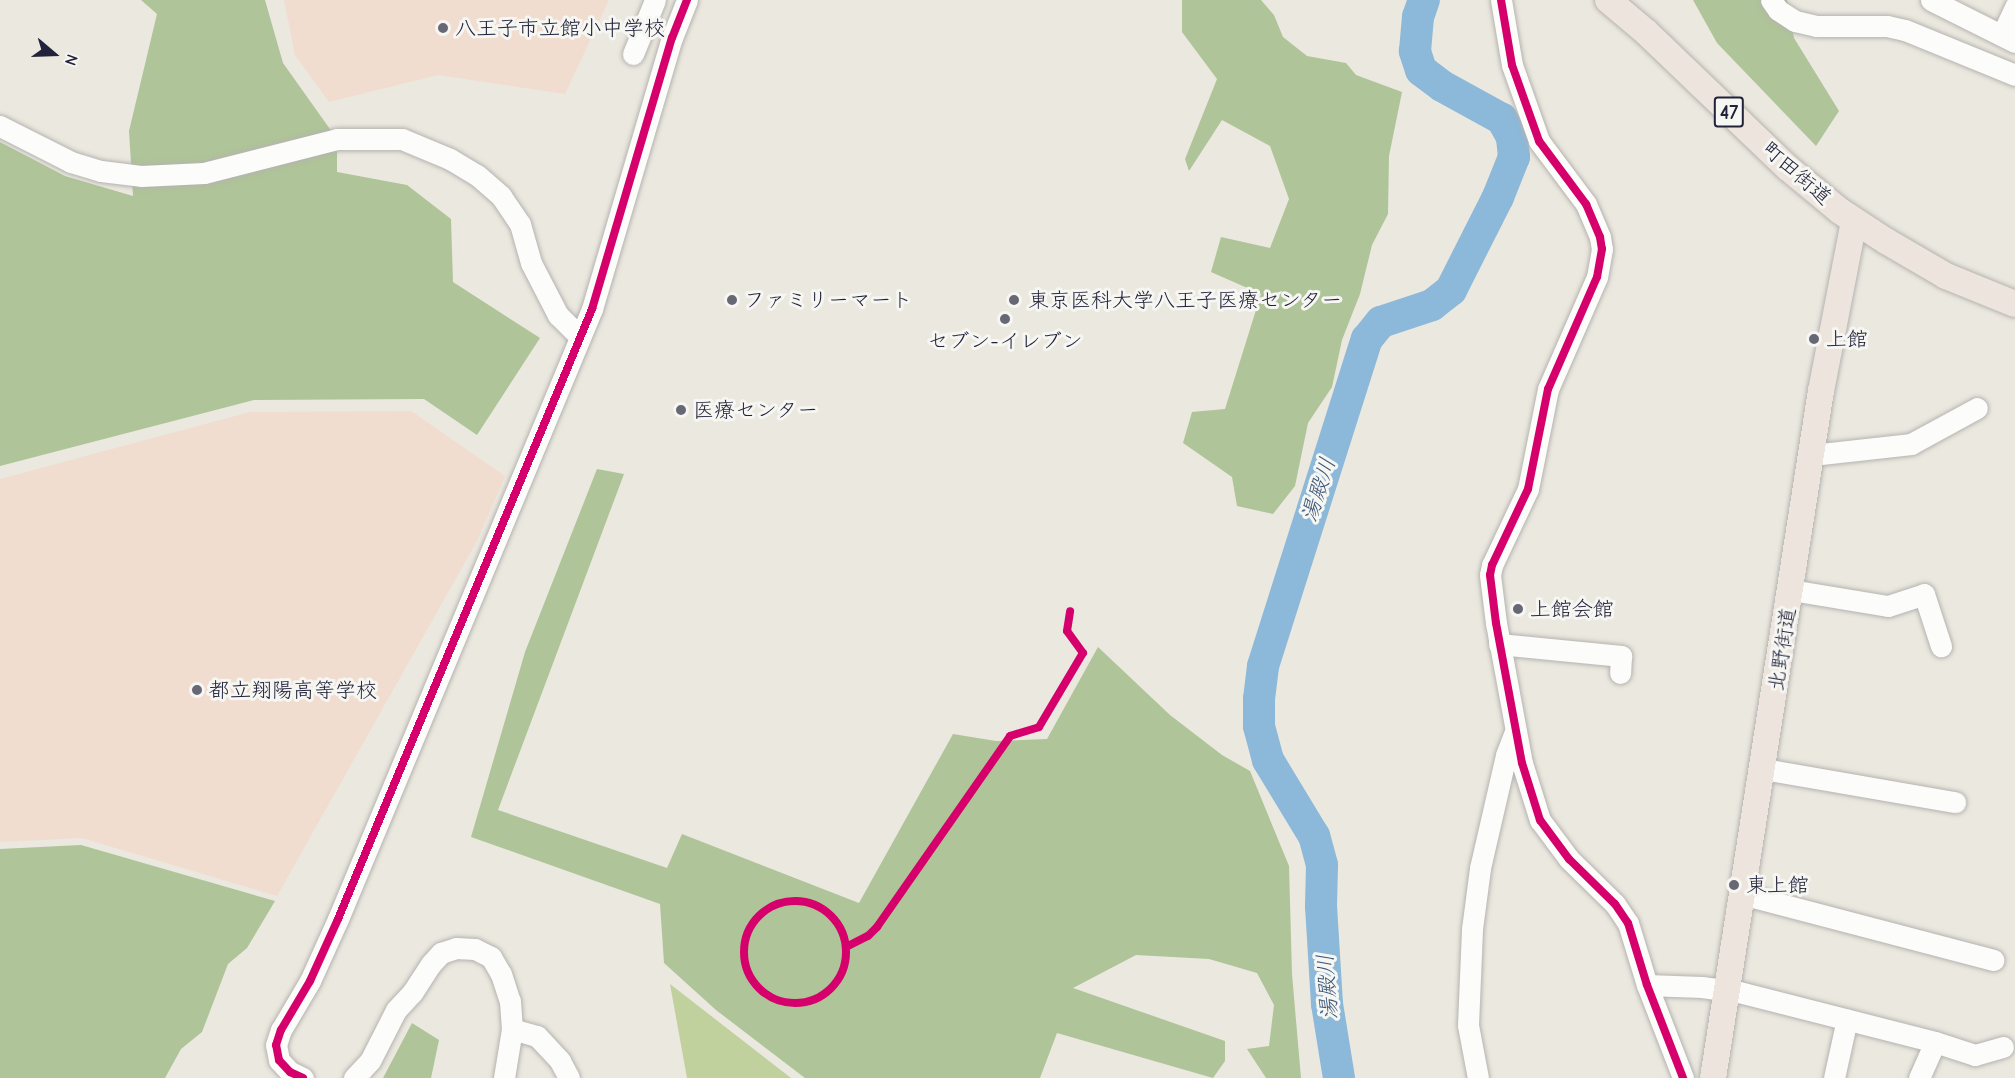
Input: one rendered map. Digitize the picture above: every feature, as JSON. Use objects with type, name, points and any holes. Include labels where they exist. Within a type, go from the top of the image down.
[{"type":"main road","name":"町田街道","points":[[1608,0],[1646,33],[1788,168],[1854,221],[1946,276],[2015,304]]},
{"type":"main road","name":"北野街道","points":[[1713,1078],[1812,455],[1854,221]]},
{"type":"street","points":[[633,54],[655,0]]},
{"type":"street","points":[[303,1078],[290,1072],[279,1060],[276,1045],[281,1030],[310,981],[338,919],[580,337],[599,288],[672,38],[687,0]]},
{"type":"street","points":[[1501,0],[1512,65],[1539,141],[1586,204],[1600,237],[1602,249],[1597,277],[1548,389],[1528,489],[1490,575],[1499,644],[1522,763],[1540,820],[1569,860],[1622,913],[1628,923],[1647,985],[1683,1078]]},
{"type":"street","points":[[1771,0],[1778,10],[1795,21],[1816,26],[1887,26],[1905,30],[2015,75]]},
{"type":"street","points":[[1931,0],[2009,39],[2015,7]]},
{"type":"street","points":[[0,126],[48,153],[71,162],[113,173],[149,177],[204,173],[337,139],[402,139],[450,159],[477,175],[501,196],[520,224],[531,263],[558,315],[580,337]]},
{"type":"street","points":[[1812,455],[1911,444],[1977,408]]},
{"type":"street","points":[[1791,590],[1888,606],[1924,594],[1941,646]]},
{"type":"street","points":[[1499,644],[1621,656],[1620,673]]},
{"type":"street","points":[[1478,1078],[1468,1025],[1472,929],[1480,868],[1506,755],[1515,731]]},
{"type":"street","points":[[1763,769],[1955,802]]},
{"type":"street","points":[[1742,894],[1995,958]]},
{"type":"street","points":[[354,1078],[370,1061],[396,1010],[412,993],[431,964],[441,953],[456,948],[475,949],[491,957],[501,974],[510,1001],[512,1029],[504,1078]]},
{"type":"street","points":[[1647,985],[1727,989],[1935,1042],[1975,1055],[2004,1047]]},
{"type":"street","points":[[1834,1078],[1846,1019]]},
{"type":"street","points":[[512,1029],[537,1036],[560,1061],[569,1078]]},
{"type":"street","points":[[1919,1078],[1935,1042]]},
{"type":"shaded area","name":"八王子市立館小中学校","points":[[284,0],[609,0],[565,94],[438,75],[329,102],[295,55]]},
{"type":"shaded area","name":"都立翔陽高等学校","points":[[411,411],[505,476],[477,541],[277,896],[82,838],[0,842],[0,479],[250,412]]},
{"type":"green space","points":[[141,0],[265,0],[283,63],[337,139],[337,172],[407,185],[451,219],[453,282],[540,338],[477,435],[424,399],[254,400],[0,466],[0,142],[65,176],[133,196],[129,131],[157,14]]},
{"type":"green space","points":[[1182,0],[1261,0],[1274,15],[1283,37],[1307,56],[1346,63],[1356,75],[1402,92],[1389,156],[1388,214],[1372,245],[1360,294],[1342,340],[1332,387],[1308,423],[1295,486],[1273,514],[1237,506],[1232,477],[1183,443],[1192,412],[1225,409],[1261,294],[1211,272],[1221,237],[1270,248],[1289,199],[1270,146],[1222,120],[1189,171],[1185,159],[1217,79],[1182,32]]},
{"type":"green space","points":[[1693,0],[1787,0],[1794,38],[1839,111],[1816,146],[1717,43]]},
{"type":"green space","points":[[597,469],[624,474],[498,810],[667,868],[682,834],[859,903],[953,734],[996,741],[1047,739],[1098,647],[1170,715],[1222,755],[1250,771],[1289,866],[1292,974],[1301,1078],[1266,1078],[1247,1049],[1269,1046],[1274,1005],[1257,973],[1209,959],[1136,955],[1073,988],[1225,1041],[1225,1061],[1213,1078],[1057,1033],[1040,1078],[805,1078],[716,1010],[664,963],[660,904],[471,837],[525,652]]},
{"type":"green space","points":[[81,845],[275,901],[247,948],[228,964],[202,1032],[181,1049],[165,1078],[0,1078],[0,849]]},
{"type":"green space","points":[[670,984],[791,1078],[687,1078]]},
{"type":"green space","points":[[412,1023],[439,1040],[431,1078],[383,1078]]},
{"type":"waterway","name":"湯殿川","points":[[1339,1078],[1327,1004],[1321,906],[1322,865],[1314,836],[1268,760],[1259,726],[1259,699],[1263,666],[1367,339],[1381,322],[1432,305],[1451,290],[1498,197],[1514,157],[1512,137],[1502,119],[1442,86],[1421,70],[1415,51],[1418,17],[1424,0]]},
{"type":"cycle path","points":[[303,1078],[290,1072],[279,1060],[276,1045],[281,1030],[310,981],[338,919],[592,309],[672,38],[687,0]]},
{"type":"cycle path","points":[[1501,0],[1512,65],[1539,141],[1586,204],[1600,237],[1602,249],[1597,277],[1548,389],[1528,489],[1492,565],[1490,575],[1496,623],[1522,763],[1540,820],[1569,859],[1615,904],[1628,923],[1647,985],[1683,1078]]},
{"type":"cycle path","points":[[846,947],[868,936],[877,927],[1010,736],[1039,727],[1083,653],[1067,631],[1070,611]]},
{"type":"cycle path","points":[[795,901],[814,905],[831,916],[842,933],[846,952],[842,971],[831,988],[814,999],[795,1003],[776,999],[759,988],[748,971],[744,952],[748,933],[759,916],[776,905],[795,901]]},
{"type":"place","name":"八王子市立館小中学校","points":[[443,28]]},
{"type":"place","name":"ファミリーマート","points":[[732,300]]},
{"type":"place","name":"東京医科大学八王子医療センター","points":[[1014,300]]},
{"type":"place","name":"セブン-イレブン","points":[[1005,319]]},
{"type":"place","name":"上館","points":[[1814,339]]},
{"type":"place","name":"医療センター","points":[[681,410]]},
{"type":"place","name":"上館会館","points":[[1518,609]]},
{"type":"place","name":"都立翔陽高等学校","points":[[197,690]]},
{"type":"place","name":"東上館","points":[[1734,885]]}]
